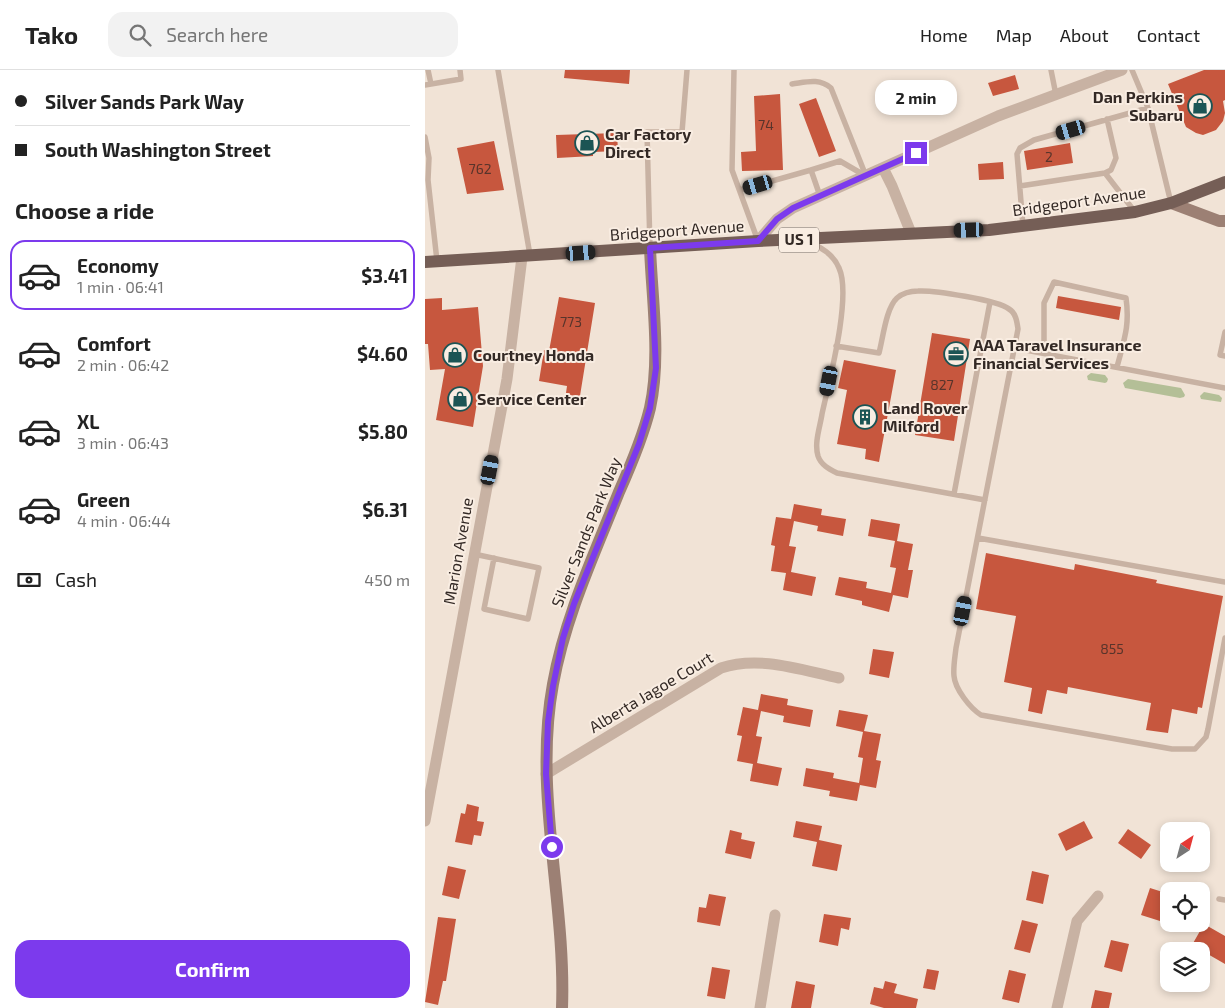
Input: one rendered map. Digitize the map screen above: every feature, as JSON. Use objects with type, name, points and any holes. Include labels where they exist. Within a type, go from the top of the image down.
[{"type":"main road","name":"US 1","points":[[1171,202],[1225,182]]},
{"type":"main road","name":"Bridgeport Avenue","points":[[431,261],[758,241],[989,230],[1135,212],[1171,202]]},
{"type":"street","points":[[758,241],[777,219],[793,208],[998,116],[1123,70]]},
{"type":"street","points":[[883,168],[911,233]]},
{"type":"street","name":"Bridgeport Avenue","points":[[1171,202],[1225,222]]},
{"type":"street","name":"Silver Sands Park Way","points":[[562,1008],[562,957],[546,774],[548,722],[563,638],[574,604],[639,444],[650,408],[656,368],[650,248]]},
{"type":"street","name":"Marion Avenue","points":[[425,821],[507,379],[526,256]]},
{"type":"street","name":"Alberta Jagoe Court","points":[[546,774],[721,668],[730,665],[763,663],[839,678]]},
{"type":"street","points":[[1057,1008],[1077,922],[1098,896]]},
{"type":"street","points":[[760,1008],[775,915]]},
{"type":"lane","points":[[428,70],[428,84],[461,79],[460,70]]},
{"type":"lane","points":[[498,70],[526,256]]},
{"type":"lane","points":[[650,248],[647,132],[682,132],[687,70]]},
{"type":"lane","points":[[734,70],[732,170],[758,241]]},
{"type":"lane","points":[[1051,70],[1056,95]]},
{"type":"lane","points":[[1132,70],[1148,108],[1171,202]]},
{"type":"lane","points":[[793,84],[815,81],[824,83],[831,88],[866,176]]},
{"type":"lane","points":[[1023,226],[1017,154],[1020,148],[1026,143],[1148,108]]},
{"type":"lane","points":[[1020,186],[1105,173],[1111,170],[1116,158],[1107,119]]},
{"type":"lane","points":[[425,137],[429,158],[431,261]]},
{"type":"lane","points":[[740,190],[840,161],[866,176]]},
{"type":"lane","points":[[811,170],[820,196]]},
{"type":"lane","points":[[1105,173],[1135,212]]},
{"type":"lane","points":[[802,240],[817,245],[833,257],[839,266],[844,289],[836,346],[818,435],[818,455],[822,464],[837,473],[985,500]]},
{"type":"lane","points":[[1044,353],[1044,303],[1054,282],[1126,298],[1129,317],[1126,336],[1117,367]]},
{"type":"lane","points":[[836,346],[879,353],[889,310],[896,299],[905,293],[917,290],[940,291],[990,302],[1010,309],[1014,314],[1018,329],[1015,348],[956,648],[954,678],[965,700],[973,710],[981,715],[1172,749],[1195,749],[1206,737],[1225,638]]},
{"type":"lane","points":[[954,494],[990,302]]},
{"type":"lane","points":[[1225,332],[1220,354],[1225,356]]},
{"type":"lane","points":[[1015,348],[1225,388]]},
{"type":"lane","points":[[978,538],[1225,582]]},
{"type":"lane","points":[[474,554],[494,558],[539,568],[528,619],[485,609],[494,558]]},
{"type":"green space","points":[[1091,373],[1105,375],[1108,379],[1107,382],[1088,380],[1087,376]]},
{"type":"green space","points":[[1128,379],[1181,388],[1185,395],[1180,398],[1125,388],[1123,383]]},
{"type":"green space","points":[[1204,392],[1219,395],[1222,398],[1221,402],[1201,399],[1200,396]]},
{"type":"building","points":[[565,70],[630,70],[629,84],[564,78]]},
{"type":"building","name":"Dan Perkins Subaru","points":[[1204,70],[1225,70],[1225,100],[1223,101],[1225,113],[1223,121],[1216,130],[1203,135],[1186,127],[1168,84]]},
{"type":"building","points":[[1015,75],[1019,89],[993,96],[988,83]]},
{"type":"building","points":[[780,94],[783,170],[742,171],[741,152],[756,151],[754,96]]},
{"type":"building","points":[[816,98],[836,151],[819,157],[799,104]]},
{"type":"building","name":"Car Factory Direct","points":[[617,133],[618,151],[593,152],[593,156],[557,158],[556,135]]},
{"type":"building","points":[[494,141],[504,190],[467,194],[457,148]]},
{"type":"building","points":[[1070,143],[1073,163],[1027,170],[1024,151]]},
{"type":"building","points":[[1003,162],[1004,179],[979,180],[978,164]]},
{"type":"building","points":[[1058,296],[1121,307],[1119,320],[1056,308]]},
{"type":"building","points":[[559,297],[595,303],[579,402],[565,400],[567,386],[539,381],[544,350],[549,351]]},
{"type":"building","name":"Courtney Honda","points":[[442,298],[442,310],[478,307],[483,366],[473,427],[436,420],[445,369],[430,370],[428,344],[425,344],[425,299]]},
{"type":"building","points":[[932,333],[970,339],[954,441],[915,435]]},
{"type":"building","name":"Land Rover Milford","points":[[844,360],[896,370],[879,462],[865,459],[866,449],[837,444],[847,390],[838,388]]},
{"type":"building","points":[[794,504],[822,509],[821,515],[846,519],[843,536],[817,531],[818,526],[794,521],[789,546],[796,547],[791,572],[816,577],[812,596],[783,590],[786,573],[771,571],[775,546],[771,545],[776,517],[791,519]]},
{"type":"building","points":[[871,519],[900,524],[897,541],[913,544],[908,570],[913,570],[908,598],[893,595],[889,612],[862,605],[862,601],[835,595],[839,577],[867,582],[866,588],[891,593],[896,568],[890,567],[895,541],[868,536]]},
{"type":"building","points":[[986,553],[1074,570],[1075,564],[1157,580],[1156,583],[1223,596],[1202,708],[1198,707],[1197,714],[1172,709],[1168,733],[1146,730],[1151,703],[1068,687],[1067,694],[1047,690],[1042,714],[1028,711],[1032,688],[1004,682],[1016,616],[976,609]]},
{"type":"building","points":[[873,649],[894,652],[889,678],[869,674]]},
{"type":"building","points":[[761,694],[788,699],[787,705],[813,710],[810,727],[783,722],[784,716],[761,711],[756,736],[762,737],[757,763],[782,768],[778,786],[750,781],[753,764],[737,761],[742,736],[737,735],[743,707],[758,710]]},
{"type":"building","points":[[839,710],[868,715],[864,731],[881,734],[876,760],[881,761],[876,788],[860,785],[857,801],[829,796],[830,791],[803,786],[806,768],[834,773],[833,778],[859,783],[863,758],[858,757],[863,732],[836,726]]},
{"type":"building","points":[[467,804],[479,807],[477,821],[484,822],[481,836],[474,835],[472,845],[455,842],[461,813],[465,814]]},
{"type":"building","points":[[796,821],[822,826],[819,840],[842,845],[837,871],[812,866],[817,842],[793,837]]},
{"type":"building","points":[[1084,821],[1093,838],[1066,851],[1058,834]]},
{"type":"building","points":[[1128,829],[1151,845],[1141,859],[1118,843]]},
{"type":"building","points":[[730,830],[742,833],[741,839],[755,842],[751,859],[725,853]]},
{"type":"building","points":[[448,866],[466,870],[459,899],[442,895]]},
{"type":"building","points":[[1032,871],[1049,875],[1043,904],[1026,900]]},
{"type":"building","points":[[1150,888],[1160,891],[1160,921],[1141,915]]},
{"type":"building","points":[[709,894],[726,897],[720,926],[697,922],[699,907],[706,908]]},
{"type":"building","points":[[824,914],[851,918],[849,930],[841,928],[838,946],[819,942]]},
{"type":"building","points":[[438,917],[456,919],[446,981],[443,981],[438,1005],[425,1002]]},
{"type":"building","points":[[1022,920],[1038,924],[1030,953],[1014,949]]},
{"type":"building","points":[[1210,927],[1225,936],[1225,964],[1210,955],[1210,942],[1194,942],[1199,932],[1210,932]]},
{"type":"building","points":[[1111,940],[1129,944],[1122,972],[1104,967]]},
{"type":"building","points":[[712,967],[730,970],[725,999],[707,996]]},
{"type":"building","points":[[927,969],[939,971],[935,990],[923,988]]},
{"type":"building","points":[[1009,970],[1026,974],[1019,1003],[1002,999]]},
{"type":"building","points":[[796,981],[815,985],[811,1008],[791,1008]]},
{"type":"building","points":[[885,981],[897,984],[894,993],[918,999],[916,1008],[884,1008],[870,1004],[874,987],[883,989]]},
{"type":"building","points":[[1095,990],[1112,993],[1109,1008],[1091,1008]]},
{"type":"place","name":"Dan Perkins Subaru","points":[[1200,106]]},
{"type":"place","name":"Car Factory Direct","points":[[587,143]]},
{"type":"place","name":"AAA Taravel Insurance Financial Services","points":[[956,354]]},
{"type":"place","name":"Courtney Honda","points":[[455,355]]},
{"type":"place","name":"Service Center","points":[[460,399]]},
{"type":"place","name":"Land Rover Milford","points":[[865,417]]},
{"type":"route","points":[[552,847],[546,774],[548,722],[563,638],[574,604],[639,444],[650,408],[656,368],[650,248],[758,241],[777,219],[793,208],[916,153]]}]
